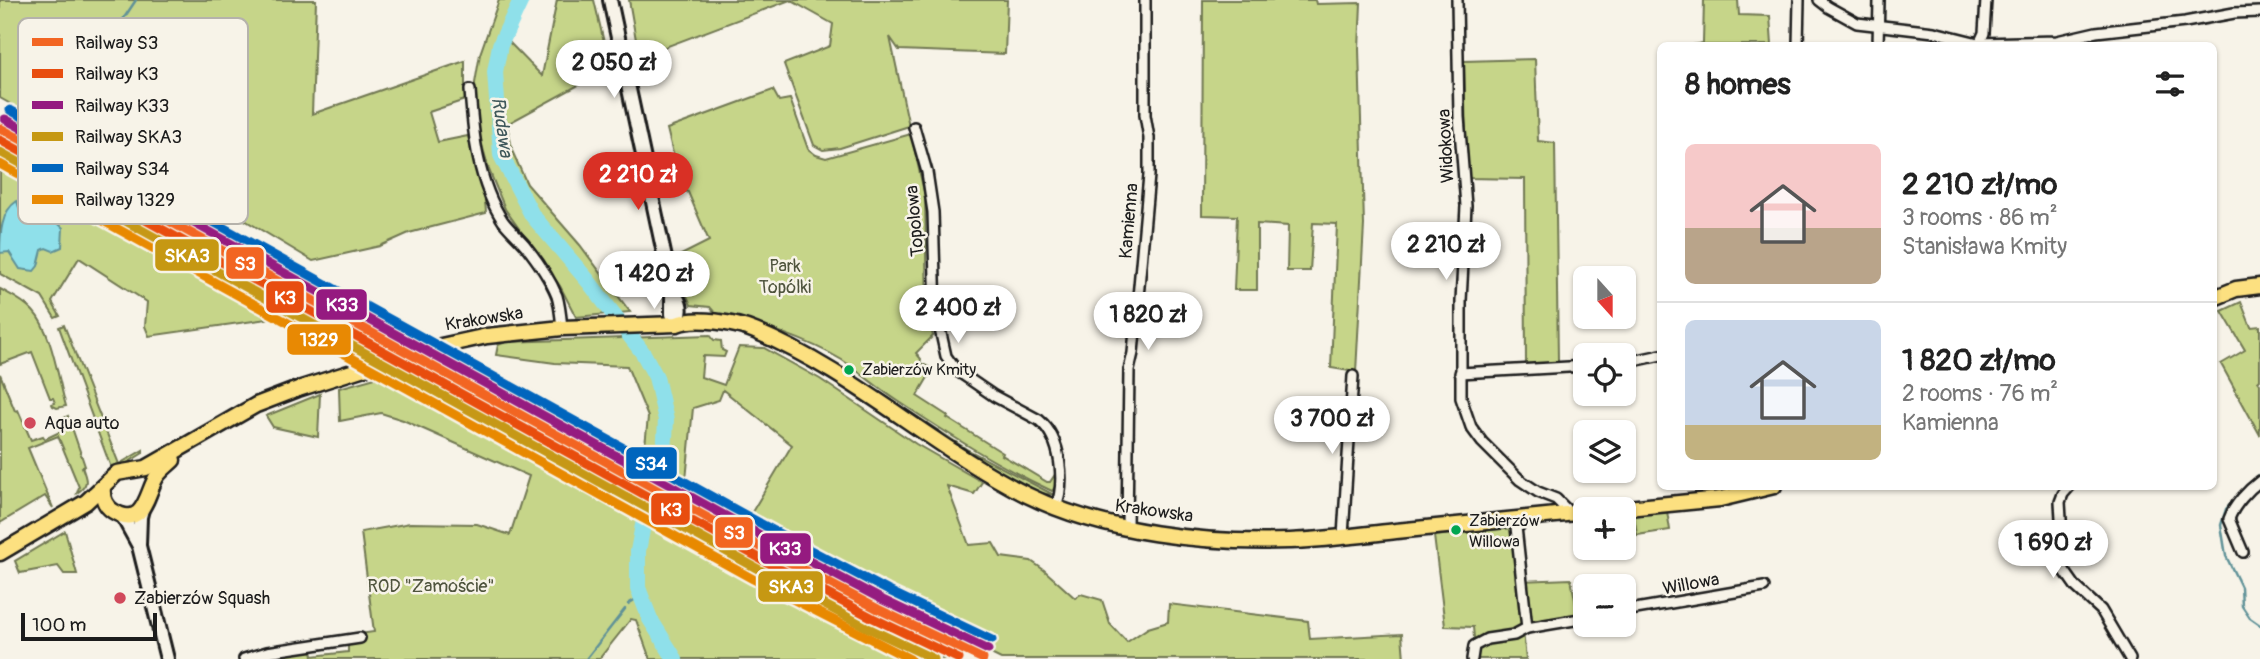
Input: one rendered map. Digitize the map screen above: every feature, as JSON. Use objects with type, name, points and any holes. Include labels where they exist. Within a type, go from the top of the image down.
[{"type":"main road","points":[[610,0],[672,291],[681,305],[682,313],[677,324]]},
{"type":"main road","points":[[2217,297],[2236,289],[2260,286]]},
{"type":"main road","name":"Krakowska","points":[[137,470],[146,468],[192,443],[256,405],[320,382],[438,346],[511,332],[677,324],[687,329],[766,337],[814,360],[981,470],[1056,508],[1126,528],[1238,540],[1290,541],[1573,513]]},
{"type":"main road","name":"Krakowska","points":[[151,489],[158,475],[192,443]]},
{"type":"main road","points":[[0,553],[86,502],[117,473],[137,470],[147,478],[151,489],[139,517],[139,546],[167,659]]},
{"type":"main road","points":[[104,485],[105,503],[117,513],[139,546]]},
{"type":"main road","points":[[1636,507],[1726,498],[1758,490]]},
{"type":"main road","points":[[65,514],[97,507],[133,514],[142,509]]},
{"type":"street","name":"Kamienna","points":[[1126,528],[1129,370],[1133,353],[1149,175],[1149,138],[1145,114],[1145,0]]},
{"type":"street","name":"Widokowa","points":[[1457,0],[1460,117],[1466,206],[1462,269],[1461,398],[1471,427],[1482,442],[1520,480],[1538,492],[1556,499],[1565,508],[1566,514]]},
{"type":"street","points":[[1798,42],[1799,0]]},
{"type":"street","points":[[1819,0],[1828,8],[1857,23],[1934,32],[1971,42]]},
{"type":"street","points":[[1878,42],[1879,0]]},
{"type":"street","points":[[1980,42],[1984,33],[1986,0]]},
{"type":"street","points":[[2030,42],[2056,41],[2096,32],[2185,22],[2234,13],[2260,12]]},
{"type":"street","points":[[470,90],[479,163],[490,193],[503,220],[527,247],[554,289],[562,328]]},
{"type":"street","name":"Topolowa","points":[[914,128],[927,172],[933,212],[936,311],[946,356],[956,370],[994,396],[1045,425],[1056,451],[1061,476],[1062,490],[1056,508]]},
{"type":"street","points":[[1636,360],[1657,356]]},
{"type":"street","points":[[1460,373],[1573,367]]},
{"type":"street","points":[[1343,536],[1353,376]]},
{"type":"street","points":[[2243,551],[2228,519],[2240,500],[2260,481]]},
{"type":"street","points":[[2066,490],[2060,502],[2064,570],[2076,587],[2101,610],[2130,659]]},
{"type":"street","points":[[1518,519],[1516,527],[1527,628]]},
{"type":"street","name":"Willowa","points":[[1636,609],[1764,587]]},
{"type":"street","points":[[1472,659],[1472,651],[1477,643],[1487,639],[1514,635],[1527,628],[1573,620]]},
{"type":"street","points":[[244,659],[267,652],[360,638]]},
{"type":"green space","points":[[0,0],[316,0],[312,114],[465,61],[465,100],[429,112],[438,142],[468,136],[486,213],[409,233],[380,246],[313,261],[248,222],[248,18],[18,18],[18,108],[0,98]]},
{"type":"green space","points":[[499,0],[527,0],[507,40],[542,76],[557,0],[594,0],[610,68],[507,124],[513,153],[527,184],[580,245],[630,312],[576,317],[560,286],[505,209],[489,170],[476,123],[475,83],[480,54]]},
{"type":"green space","points":[[629,0],[790,0],[639,57]]},
{"type":"green space","points":[[790,0],[1007,0],[1005,54],[899,50],[890,37],[909,126],[840,148],[823,150],[814,145],[784,64],[830,46],[833,24]]},
{"type":"green space","points":[[1203,0],[1315,0],[1316,4],[1361,3],[1359,49],[1364,225],[1356,372],[1331,368],[1337,224],[1313,223],[1310,271],[1287,271],[1288,226],[1257,224],[1257,290],[1234,290],[1237,216],[1202,215]]},
{"type":"green space","points":[[1704,0],[1738,0],[1739,15],[1770,16],[1772,42],[1703,42]]},
{"type":"green space","points":[[1535,59],[1538,141],[1555,143],[1558,360],[1556,365],[1526,366],[1525,179],[1467,178],[1464,61]]},
{"type":"green space","name":"Park Topólki","points":[[773,90],[779,101],[790,99],[808,149],[816,155],[826,158],[911,134],[925,196],[927,309],[933,336],[916,353],[921,359],[920,363],[933,369],[917,396],[1003,453],[1002,455],[1047,482],[1050,482],[1056,473],[1057,487],[1052,491],[954,437],[842,360],[814,345],[747,321],[716,314],[710,307],[691,305],[680,280],[675,258],[709,241],[688,192],[682,190],[667,129]]},
{"type":"green space","points":[[0,172],[18,175],[18,224],[116,224],[295,315],[149,336],[145,326],[147,302],[79,258],[52,302],[60,316],[55,318],[42,297],[0,274]]},
{"type":"green space","points":[[0,289],[26,304],[40,320],[54,356],[66,406],[53,406],[55,403],[53,398],[50,398],[32,352],[0,364]]},
{"type":"green space","points":[[2241,302],[2251,327],[2260,326],[2260,435],[2221,364],[2245,350],[2222,311]]},
{"type":"green space","points":[[64,325],[119,464],[143,450],[143,453],[119,468],[110,465],[59,327]]},
{"type":"green space","points":[[710,335],[714,340],[721,341],[722,350],[726,352],[724,357],[703,356],[701,377],[724,385],[739,347],[764,348],[820,379],[916,444],[982,482],[974,494],[947,486],[969,545],[993,543],[1001,557],[1031,561],[1075,598],[1081,594],[1102,600],[1110,624],[1127,642],[1148,628],[1168,622],[1169,604],[1308,621],[1310,639],[1402,634],[1404,659],[1001,659],[848,584],[643,465],[648,417],[627,366],[555,363],[496,355],[498,345],[506,342]],"holes":[[[723,390],[792,445],[752,512],[686,480],[693,408],[719,400]]]},
{"type":"green space","points":[[0,374],[15,411],[18,410],[31,440],[43,436],[45,439],[66,429],[64,418],[68,416],[85,466],[82,467],[86,482],[77,493],[79,487],[58,436],[28,448],[53,508],[45,496],[0,523]]},
{"type":"green space","name":"ROD \"Zamoście\"","points":[[386,375],[630,508],[786,578],[951,659],[650,659],[636,620],[631,619],[599,659],[257,659],[312,650],[313,656],[348,652],[348,645],[361,642],[359,634],[374,632],[361,532],[410,523],[477,524],[510,535],[529,476],[403,420],[381,413],[340,421],[339,388]]},
{"type":"green space","points":[[854,375],[968,450],[1052,494],[1015,481],[986,464]]},
{"type":"green space","points":[[320,394],[318,437],[273,427],[266,416]]},
{"type":"green space","points":[[1667,511],[1670,530],[1637,535],[1636,516]]},
{"type":"green space","points":[[1516,527],[1520,581],[1571,579],[1573,616],[1522,622],[1526,659],[1476,659],[1473,627],[1445,626],[1434,536]]},
{"type":"green space","points":[[65,531],[77,574],[64,574],[58,566],[20,573],[15,561]]},
{"type":"water","points":[[17,201],[18,224],[59,224],[63,228],[62,247],[53,251],[46,248],[42,250],[34,271],[20,269],[9,252],[0,253],[1,231],[12,205]]},
{"type":"waterway","points":[[124,18],[136,0]]},
{"type":"waterway","name":"Rudawa","points":[[521,0],[500,45],[495,72],[501,155],[532,215],[589,282],[643,353],[656,377],[666,420],[664,456],[645,515],[638,551],[638,588],[650,619],[675,659]]},
{"type":"waterway","points":[[2247,486],[2260,474]]},
{"type":"waterway","points":[[2240,493],[2226,509],[2221,525],[2226,556],[2241,587],[2242,606],[2250,618],[2260,625]]},
{"type":"waterway","points":[[628,604],[641,596]]},
{"type":"waterway","points":[[586,659],[625,609]]},
{"type":"rail line","name":"S34","points":[[10,110],[18,114]]},
{"type":"rail line","name":"K33","points":[[5,119],[18,126]]},
{"type":"rail line","name":"S3","points":[[0,128],[18,138]]},
{"type":"rail line","name":"K3","points":[[0,140],[18,150]]},
{"type":"rail line","name":"SKA3","points":[[0,152],[18,162]]},
{"type":"rail line","name":"1329","points":[[0,164],[18,174]]},
{"type":"rail line","name":"1329","points":[[109,224],[753,579],[910,659]]},
{"type":"rail line","name":"SKA3","points":[[131,224],[758,569],[868,628],[934,659]]},
{"type":"rail line","name":"K3","points":[[153,224],[763,560],[873,618],[959,659]]},
{"type":"rail line","name":"S3","points":[[174,224],[768,551],[878,609],[983,659]]},
{"type":"rail line","name":"K33","points":[[196,224],[773,542],[883,600],[988,650]]},
{"type":"rail line","name":"S34","points":[[217,224],[778,533],[887,590],[992,640]]},
{"type":"place","name":"Zabierzów Kmity","points":[[849,370]]},
{"type":"place","name":"Aqua auto","points":[[30,423]]},
{"type":"place","name":"Zabierzów Willowa","points":[[1456,530]]},
{"type":"place","name":"Zabierzów Squash","points":[[120,598]]}]
